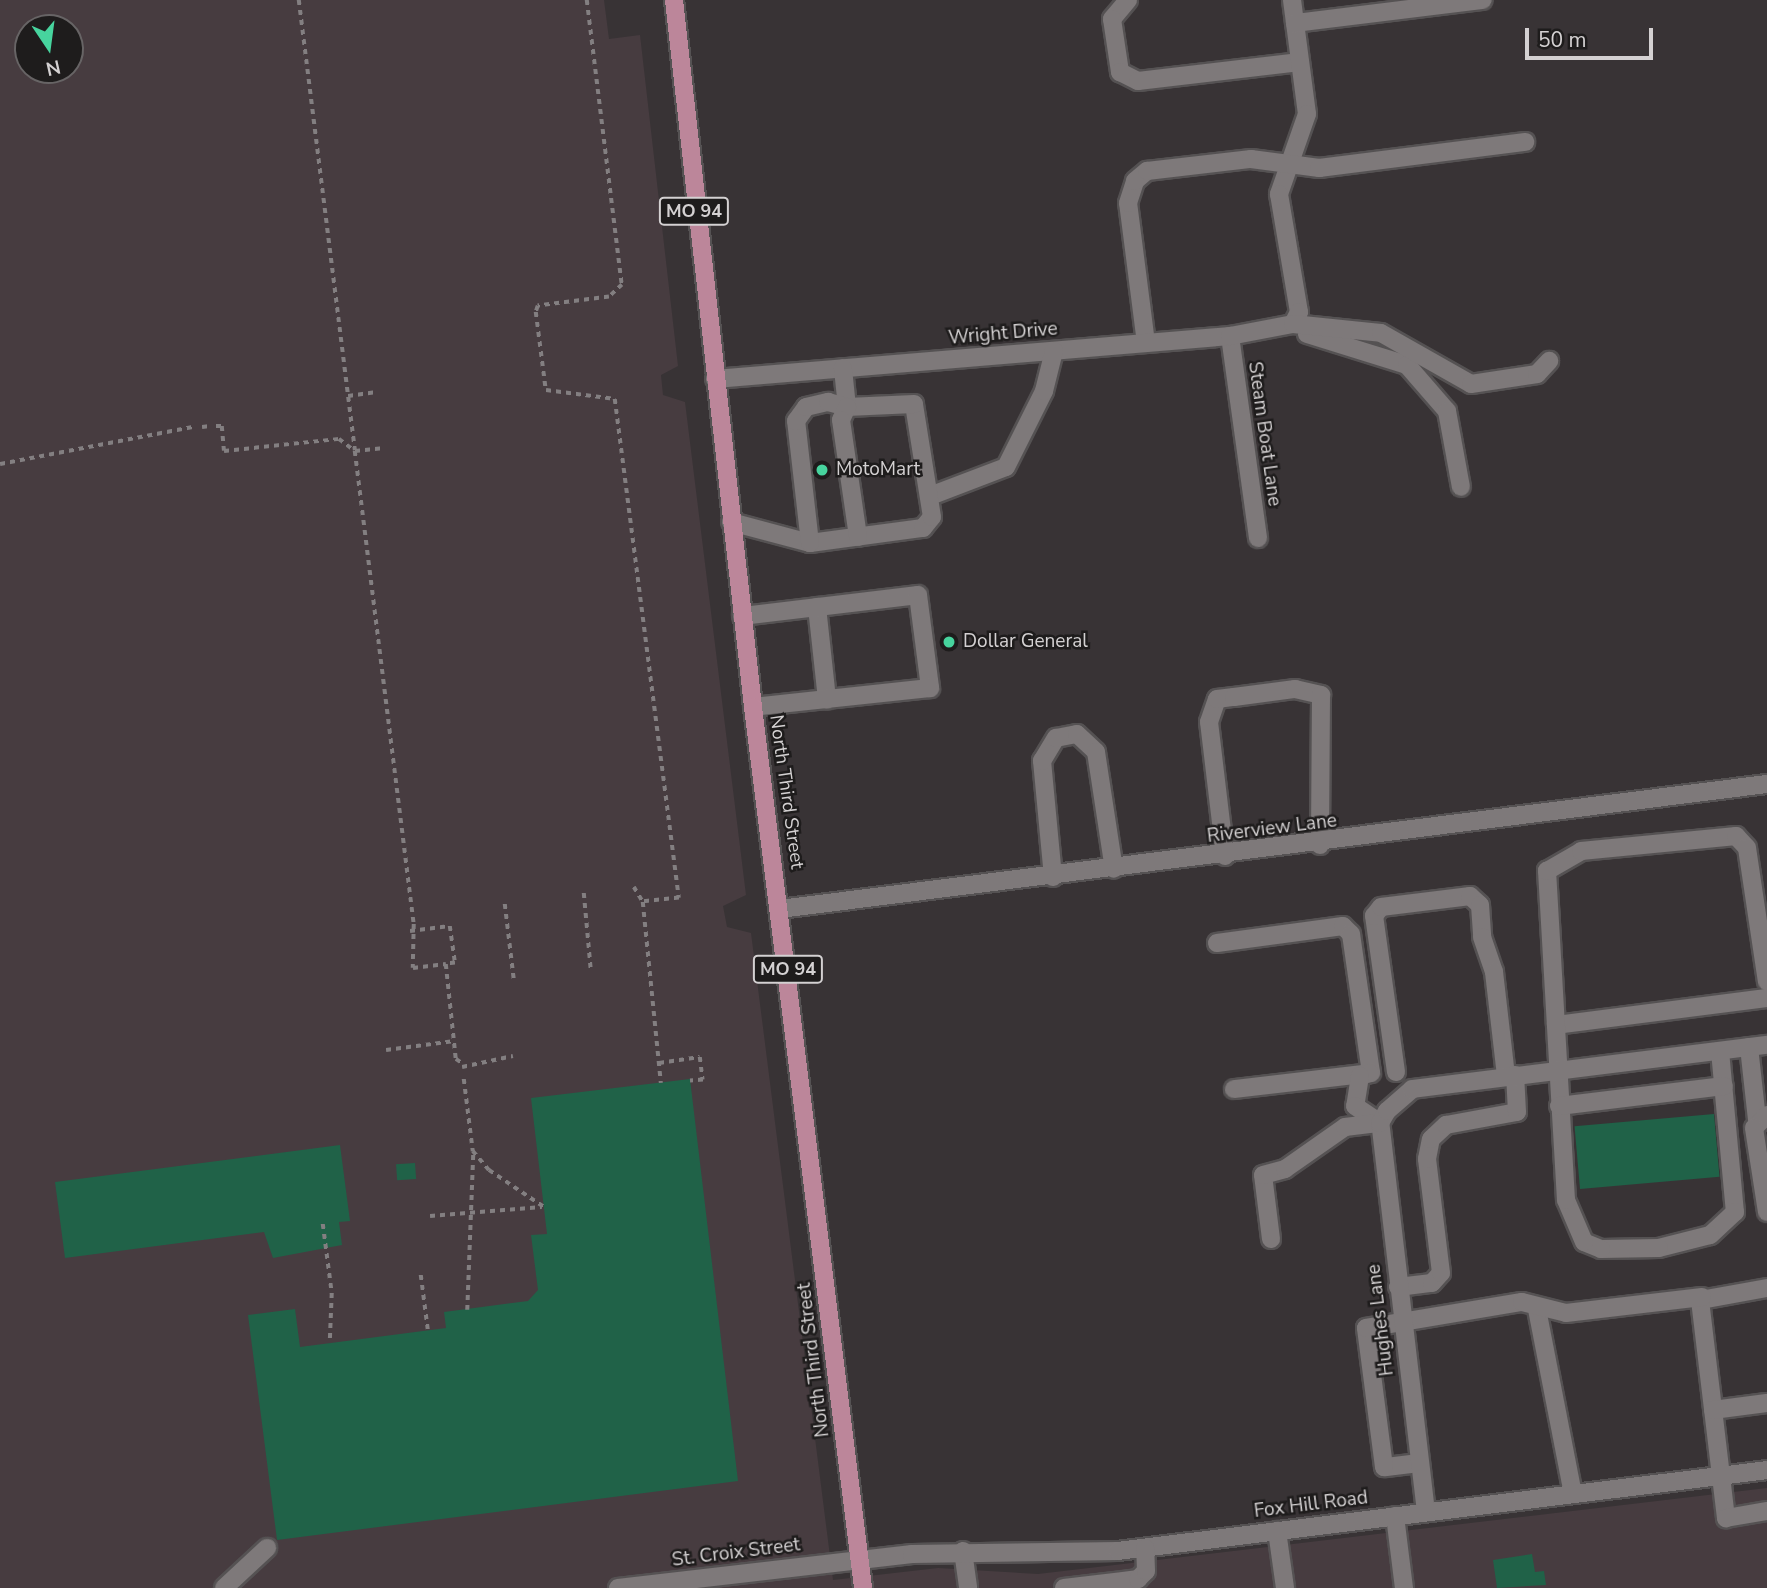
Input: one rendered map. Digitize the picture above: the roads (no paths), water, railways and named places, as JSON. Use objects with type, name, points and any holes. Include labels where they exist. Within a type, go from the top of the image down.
[{"type":"main road","name":"North Third Street","points":[[674,0],[742,616],[863,1588]]},
{"type":"street","points":[[1128,0],[1112,19],[1120,72],[1138,81],[1300,62]]},
{"type":"street","points":[[1288,326],[1298,312],[1279,194],[1307,114],[1292,0]]},
{"type":"street","points":[[1295,23],[1483,0]]},
{"type":"street","points":[[1146,343],[1128,203],[1135,181],[1147,171],[1251,159],[1289,167],[1525,142]]},
{"type":"street","name":"Wright Drive","points":[[715,379],[1230,336],[1288,326]]},
{"type":"street","points":[[1288,326],[1381,333],[1471,384],[1538,374],[1549,361]]},
{"type":"street","points":[[1288,326],[1407,365],[1447,411],[1461,487]]},
{"type":"street","name":"Steam Boat Lane","points":[[1230,336],[1258,538]]},
{"type":"street","points":[[930,496],[1006,467],[1044,391],[1054,351]]},
{"type":"street","points":[[843,368],[847,407],[841,420],[858,537]]},
{"type":"street","points":[[732,522],[810,543],[923,528],[932,517],[914,404],[847,407],[834,402],[806,407],[796,421],[810,543]]},
{"type":"street","points":[[742,616],[918,595],[930,688],[753,707]]},
{"type":"street","points":[[817,607],[827,699]]},
{"type":"street","points":[[1225,856],[1211,706],[1217,699],[1296,689],[1321,695],[1320,845]]},
{"type":"street","points":[[1053,877],[1042,761],[1056,738],[1077,734],[1096,752],[1114,869]]},
{"type":"street","name":"Riverview Lane","points":[[780,909],[1320,845],[1767,785]]},
{"type":"street","points":[[1720,1051],[1735,1212],[1710,1235],[1659,1248],[1601,1249],[1584,1242],[1566,1200],[1547,871],[1581,850],[1736,836],[1746,848],[1767,982]]},
{"type":"street","points":[[1396,1072],[1374,916],[1381,907],[1470,896],[1480,905],[1517,1112],[1507,1119],[1446,1125],[1431,1139],[1427,1159],[1441,1273],[1432,1283],[1398,1287]]},
{"type":"street","points":[[1217,943],[1343,926],[1351,934],[1371,1073]]},
{"type":"street","points":[[1556,1025],[1767,998]]},
{"type":"street","points":[[1271,1240],[1263,1175],[1284,1168],[1345,1127],[1380,1124],[1399,1099],[1419,1088],[1758,1046],[1767,1212]]},
{"type":"street","points":[[1234,1089],[1396,1072],[1419,1088]]},
{"type":"street","points":[[1371,1073],[1360,1076],[1355,1106],[1380,1124]]},
{"type":"street","points":[[1559,1106],[1724,1086]]},
{"type":"street","name":"Hughes Lane","points":[[1380,1124],[1426,1512]]},
{"type":"street","points":[[1419,1464],[1384,1467],[1366,1328],[1521,1302],[1537,1309],[1566,1313],[1767,1288]]},
{"type":"street","points":[[1702,1297],[1726,1518],[1767,1511]]},
{"type":"street","points":[[1537,1309],[1573,1494]]},
{"type":"street","points":[[1713,1410],[1767,1403]]},
{"type":"street","name":"Fox Hill Road","points":[[860,1559],[963,1551],[1072,1554],[1144,1548],[1767,1470]]},
{"type":"street","points":[[1395,1516],[1404,1588]]},
{"type":"street","points":[[1277,1531],[1285,1588]]},
{"type":"street","points":[[224,1588],[267,1548]]},
{"type":"street","points":[[1064,1588],[1110,1582],[1146,1572],[1144,1548]]},
{"type":"street","points":[[963,1551],[968,1588]]},
{"type":"street","name":"St. Croix Street","points":[[618,1588],[731,1581],[860,1559]]},
{"type":"place","name":"MotoMart","points":[[822,470]]},
{"type":"place","name":"Dollar General","points":[[949,642]]}]
